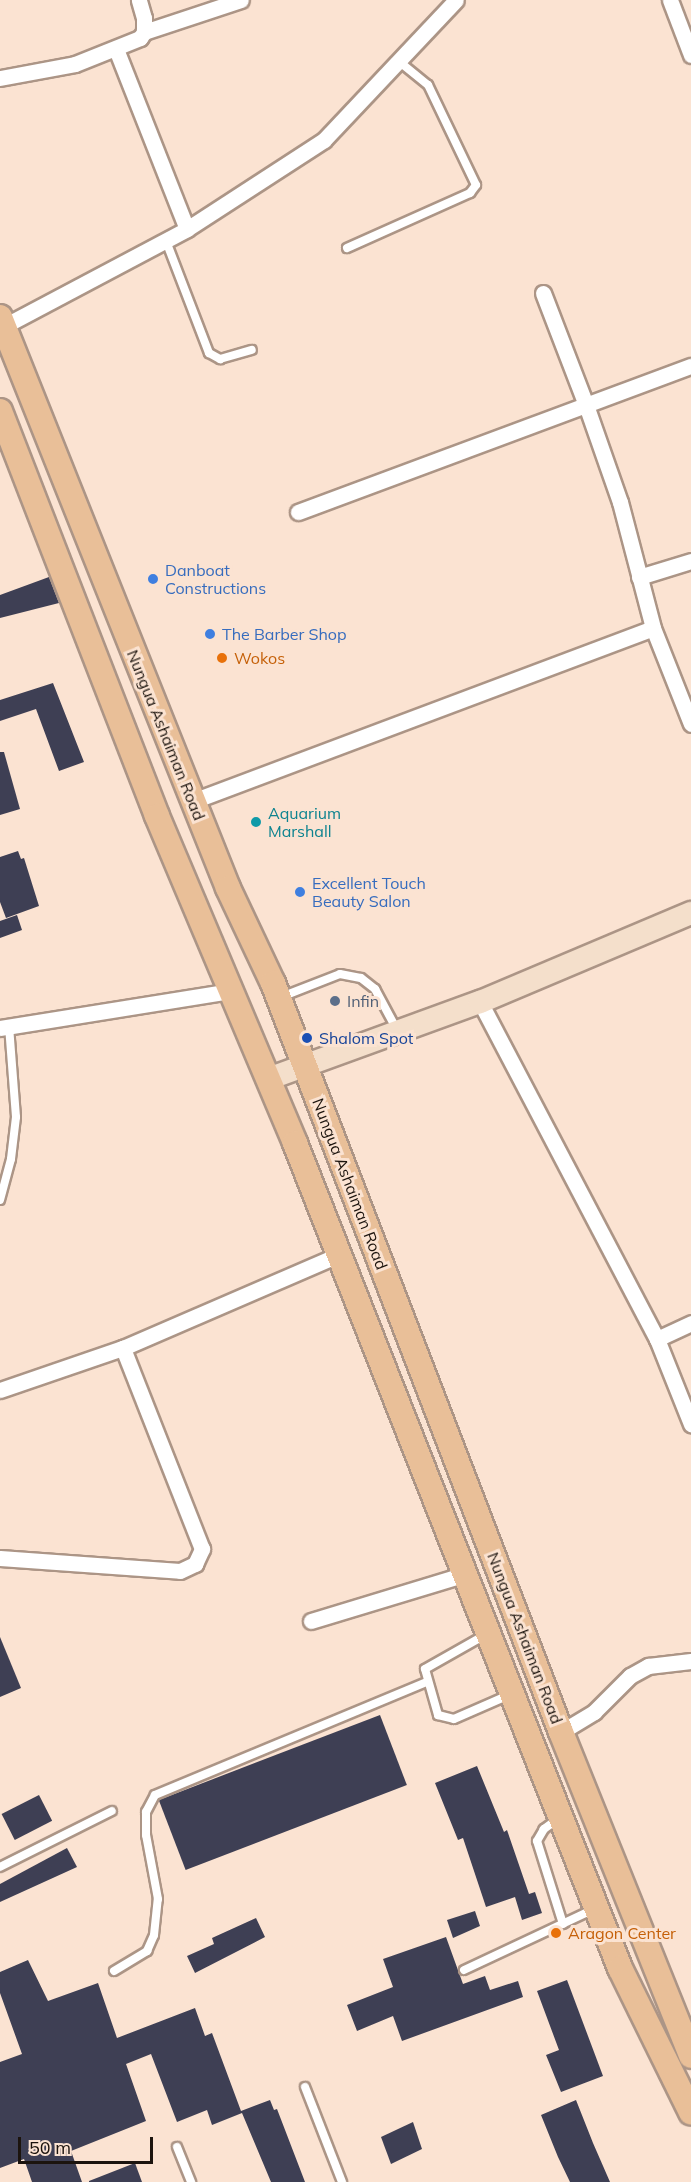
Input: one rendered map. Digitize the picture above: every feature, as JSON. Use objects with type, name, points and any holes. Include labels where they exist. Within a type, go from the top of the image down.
[{"type":"main road","name":"Nungua Ashaiman Road","points":[[2,321],[228,888],[279,998],[561,1732],[691,2056]]},
{"type":"main road","name":"Nungua Ashaiman Road","points":[[0,411],[8,455],[75,608],[268,1079],[466,1574],[596,1908],[687,2100]]},
{"type":"street","points":[[139,0],[144,32]]},
{"type":"street","points":[[0,78],[75,63],[116,49],[144,32],[241,0]]},
{"type":"street","points":[[2,321],[166,241],[324,140],[401,63],[456,0]]},
{"type":"street","points":[[670,0],[691,55]]},
{"type":"street","points":[[116,49],[187,229]]},
{"type":"street","points":[[543,293],[620,502],[653,628],[686,695],[691,724]]},
{"type":"street","points":[[298,512],[691,366]]},
{"type":"street","points":[[639,577],[691,561]]},
{"type":"street","points":[[193,801],[653,628]]},
{"type":"street","points":[[268,1079],[304,1064],[480,1002],[691,914]]},
{"type":"street","points":[[4,1027],[230,991]]},
{"type":"street","points":[[480,1002],[657,1339],[691,1424]]},
{"type":"street","points":[[0,1390],[123,1348],[338,1255]]},
{"type":"street","points":[[657,1339],[691,1323]]},
{"type":"street","points":[[0,1557],[180,1571],[195,1564],[202,1549],[123,1348]]},
{"type":"street","points":[[311,1621],[466,1574]]},
{"type":"street","points":[[561,1732],[594,1712],[630,1676],[648,1666],[691,1661]]},
{"type":"lane","points":[[347,248],[470,193],[476,185],[428,85],[401,63]]},
{"type":"lane","points":[[166,241],[209,353],[220,359],[252,350]]},
{"type":"lane","points":[[279,998],[340,974],[361,978],[375,988],[398,1031]]},
{"type":"lane","points":[[0,1200],[11,1159],[16,1117],[4,1027]]},
{"type":"lane","points":[[489,1633],[429,1663],[425,1669],[438,1715],[454,1719],[513,1694]]},
{"type":"lane","points":[[114,1971],[147,1951],[154,1935],[158,1899],[146,1835],[146,1812],[155,1795],[427,1682]]},
{"type":"lane","points":[[0,1867],[112,1811]]},
{"type":"lane","points":[[560,1817],[544,1828],[537,1841],[562,1924]]},
{"type":"lane","points":[[464,1970],[596,1908]]},
{"type":"lane","points":[[304,2087],[342,2182]]},
{"type":"lane","points":[[177,2147],[190,2182]]},
{"type":"building","points":[[49,577],[59,603],[0,618],[0,595]]},
{"type":"building","points":[[53,683],[84,762],[59,771],[36,709],[0,721],[0,700]]},
{"type":"building","points":[[0,752],[4,752],[20,809],[0,815]]},
{"type":"building","points":[[18,851],[21,859],[24,858],[39,906],[6,918],[0,902],[0,857]]},
{"type":"building","points":[[17,915],[22,930],[0,938],[0,921]]},
{"type":"building","points":[[0,1637],[21,1688],[0,1697]]},
{"type":"building","points":[[380,1715],[407,1785],[186,1870],[159,1800]]},
{"type":"building","points":[[477,1766],[504,1832],[507,1830],[529,1894],[535,1892],[542,1913],[522,1920],[515,1897],[486,1907],[463,1838],[458,1840],[435,1783]]},
{"type":"building","points":[[39,1795],[52,1821],[15,1840],[2,1814]]},
{"type":"building","points":[[67,1848],[77,1867],[0,1902],[0,1884]]},
{"type":"building","points":[[475,1911],[480,1926],[453,1938],[447,1920]]},
{"type":"building","points":[[256,1918],[265,1937],[195,1973],[187,1956],[214,1944],[212,1938]]},
{"type":"building","points":[[446,1937],[463,1984],[485,1976],[490,1990],[518,1981],[523,1997],[402,2041],[393,2016],[357,2031],[347,2005],[393,1987],[383,1959]]},
{"type":"building","points":[[28,1960],[48,2001],[98,1983],[117,2038],[195,2008],[205,2036],[212,2033],[241,2111],[270,2100],[274,2110],[277,2109],[305,2182],[271,2182],[242,2113],[212,2125],[207,2110],[177,2122],[151,2054],[126,2064],[146,2121],[71,2151],[82,2182],[32,2182],[24,2159],[0,2168],[0,2062],[22,2054],[0,1993],[0,1972]]},
{"type":"building","points":[[567,1980],[603,2076],[561,2092],[546,2055],[559,2050],[537,1991]]},
{"type":"building","points":[[576,2100],[610,2182],[570,2182],[558,2157],[541,2115]]},
{"type":"building","points":[[413,2122],[422,2149],[391,2164],[381,2137]]},
{"type":"building","points":[[135,2163],[142,2182],[89,2182],[89,2181]]},
{"type":"place","name":"Danboat Constructions","points":[[153,579]]},
{"type":"place","name":"The Barber Shop","points":[[210,634]]},
{"type":"place","name":"Wokos","points":[[222,658]]},
{"type":"place","name":"Aquarium Marshall","points":[[256,822]]},
{"type":"place","name":"Excellent Touch Beauty Salon","points":[[300,892]]},
{"type":"place","name":"Infin","points":[[335,1001]]},
{"type":"place","name":"Shalom Spot","points":[[307,1038]]},
{"type":"place","name":"Aragon Center","points":[[556,1933]]}]
